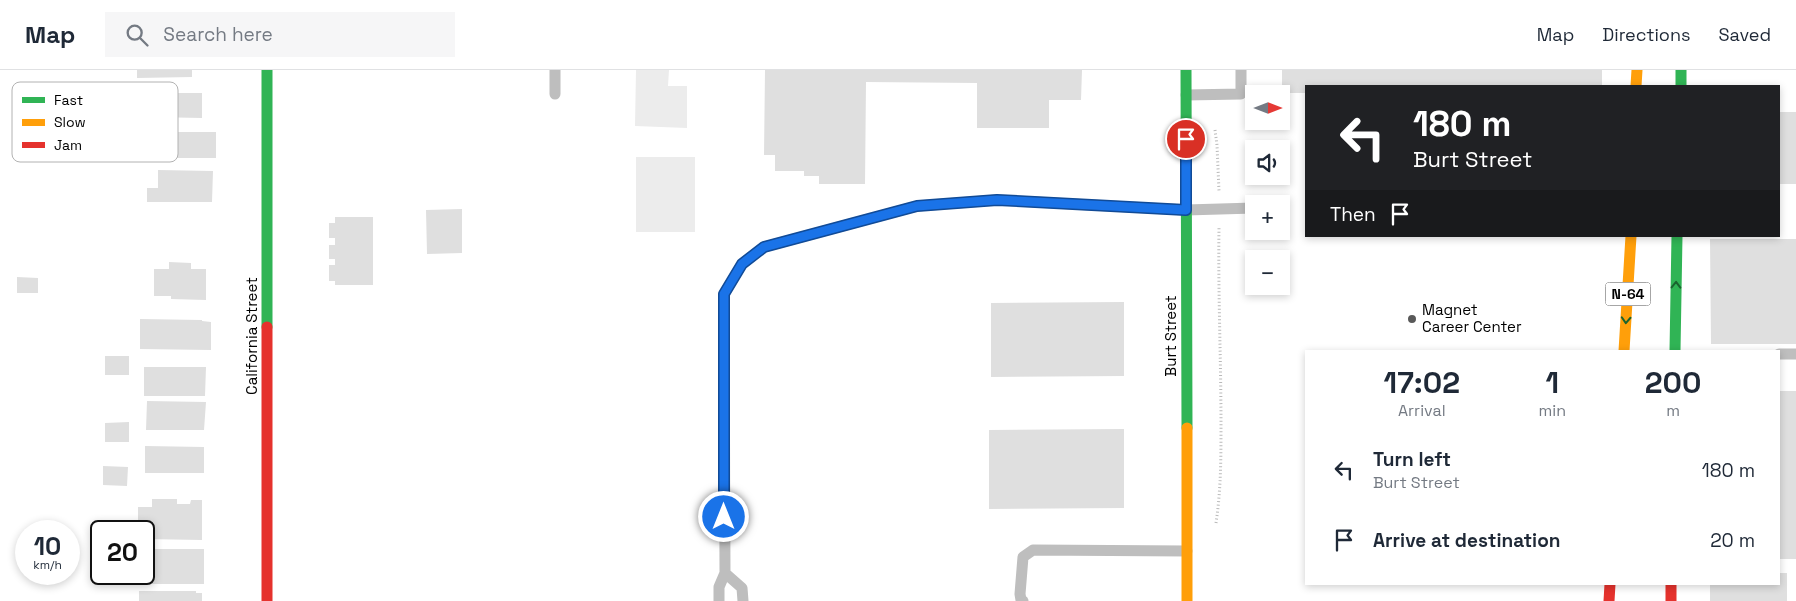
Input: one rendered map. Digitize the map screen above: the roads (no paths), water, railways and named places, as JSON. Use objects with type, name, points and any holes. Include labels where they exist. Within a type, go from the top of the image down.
[{"type":"street","name":"California Street","points":[[267,70],[267,601]]},
{"type":"street","name":"Burt Street","points":[[1186,70],[1187,601]]},
{"type":"street","points":[[1636,85],[1637,70]]},
{"type":"street","points":[[1681,70],[1681,85]]},
{"type":"street","name":"N-64","points":[[1624,350],[1631,237]]},
{"type":"street","points":[[1675,350],[1677,237]]},
{"type":"street","points":[[1609,601],[1610,585]]},
{"type":"street","points":[[1671,585],[1671,601]]},
{"type":"lane","points":[[555,70],[555,94]]},
{"type":"lane","points":[[1186,95],[1241,94],[1241,70]]},
{"type":"lane","points":[[719,601],[719,588],[725,573],[724,294],[742,264],[764,247],[917,206],[997,200],[1186,210],[1245,209]]},
{"type":"lane","points":[[1780,354],[1796,354]]},
{"type":"lane","points":[[1023,601],[1020,594],[1023,557],[1033,550],[1187,551]]},
{"type":"lane","points":[[725,573],[742,588],[743,601]]},
{"type":"place","name":"Magnet Career Center","points":[[1412,319]]}]
